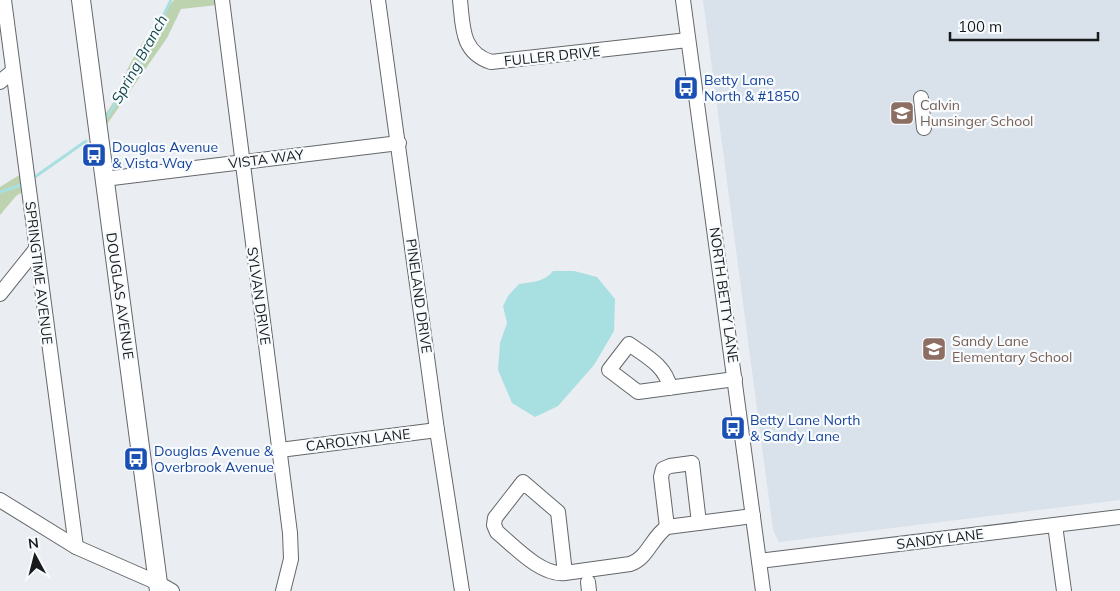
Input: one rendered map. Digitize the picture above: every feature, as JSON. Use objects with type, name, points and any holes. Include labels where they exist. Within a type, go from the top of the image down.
[{"type":"main road","name":"DOUGLAS AVENUE","points":[[81,0],[104,179],[163,588]]},
{"type":"street","name":"SPRINGTIME AVENUE","points":[[4,0],[76,547]]},
{"type":"street","name":"SYLVAN DRIVE","points":[[222,0],[290,533],[291,559],[283,591]]},
{"type":"street","name":"PINELAND DRIVE","points":[[378,0],[437,430],[462,591]]},
{"type":"street","name":"FULLER DRIVE","points":[[460,0],[465,38],[469,47],[482,59],[491,62],[688,40]]},
{"type":"street","name":"NORTH BETTY LANE","points":[[683,0],[764,591]]},
{"type":"street","points":[[0,82],[13,72]]},
{"type":"street","points":[[921,98],[924,128]]},
{"type":"street","name":"VISTA WAY","points":[[104,179],[398,143]]},
{"type":"street","points":[[0,294],[36,248]]},
{"type":"street","points":[[670,388],[735,379]]},
{"type":"street","name":"CAROLYN LANE","points":[[280,450],[437,430]]},
{"type":"street","points":[[667,527],[661,477],[663,469],[670,466],[692,463],[699,523]]},
{"type":"street","points":[[565,573],[558,512],[524,482],[495,518],[496,532],[542,568],[557,574],[565,573],[635,563],[660,532],[667,527],[753,516]]},
{"type":"street","points":[[0,500],[76,547],[163,588]]},
{"type":"street","name":"SANDY LANE","points":[[759,561],[1120,517]]},
{"type":"street","points":[[1055,525],[1064,591]]},
{"type":"shaded area","name":"Sandy Lane Elementary School","points":[[703,0],[1120,0],[1120,500],[779,542],[773,530]]},
{"type":"green space","points":[[174,0],[217,0],[217,5],[181,9],[167,38],[103,130],[101,118],[115,100],[130,64],[150,31]]},
{"type":"green space","points":[[21,174],[24,191],[16,196],[0,215],[0,187]]},
{"type":"water","points":[[553,271],[574,271],[597,277],[615,299],[614,331],[594,365],[558,406],[535,417],[512,403],[498,370],[500,343],[507,323],[503,306],[508,296],[519,284],[542,279]]},
{"type":"waterway","name":"Spring Branch","points":[[107,117],[141,60],[171,0]]},
{"type":"waterway","name":"Spring Branch","points":[[32,179],[86,141]]},
{"type":"waterway","name":"Spring Branch","points":[[0,192],[21,185]]},
{"type":"place","name":"Betty Lane North & #1850","points":[[686,88]]},
{"type":"place","name":"Calvin Hunsinger School","points":[[902,113]]},
{"type":"place","name":"Douglas Avenue & Vista Way","points":[[94,155]]},
{"type":"place","name":"Sandy Lane Elementary School","points":[[934,349]]},
{"type":"place","name":"Betty Lane North & Sandy Lane","points":[[733,428]]},
{"type":"place","name":"Douglas Avenue & Overbrook Avenue","points":[[136,459]]}]
